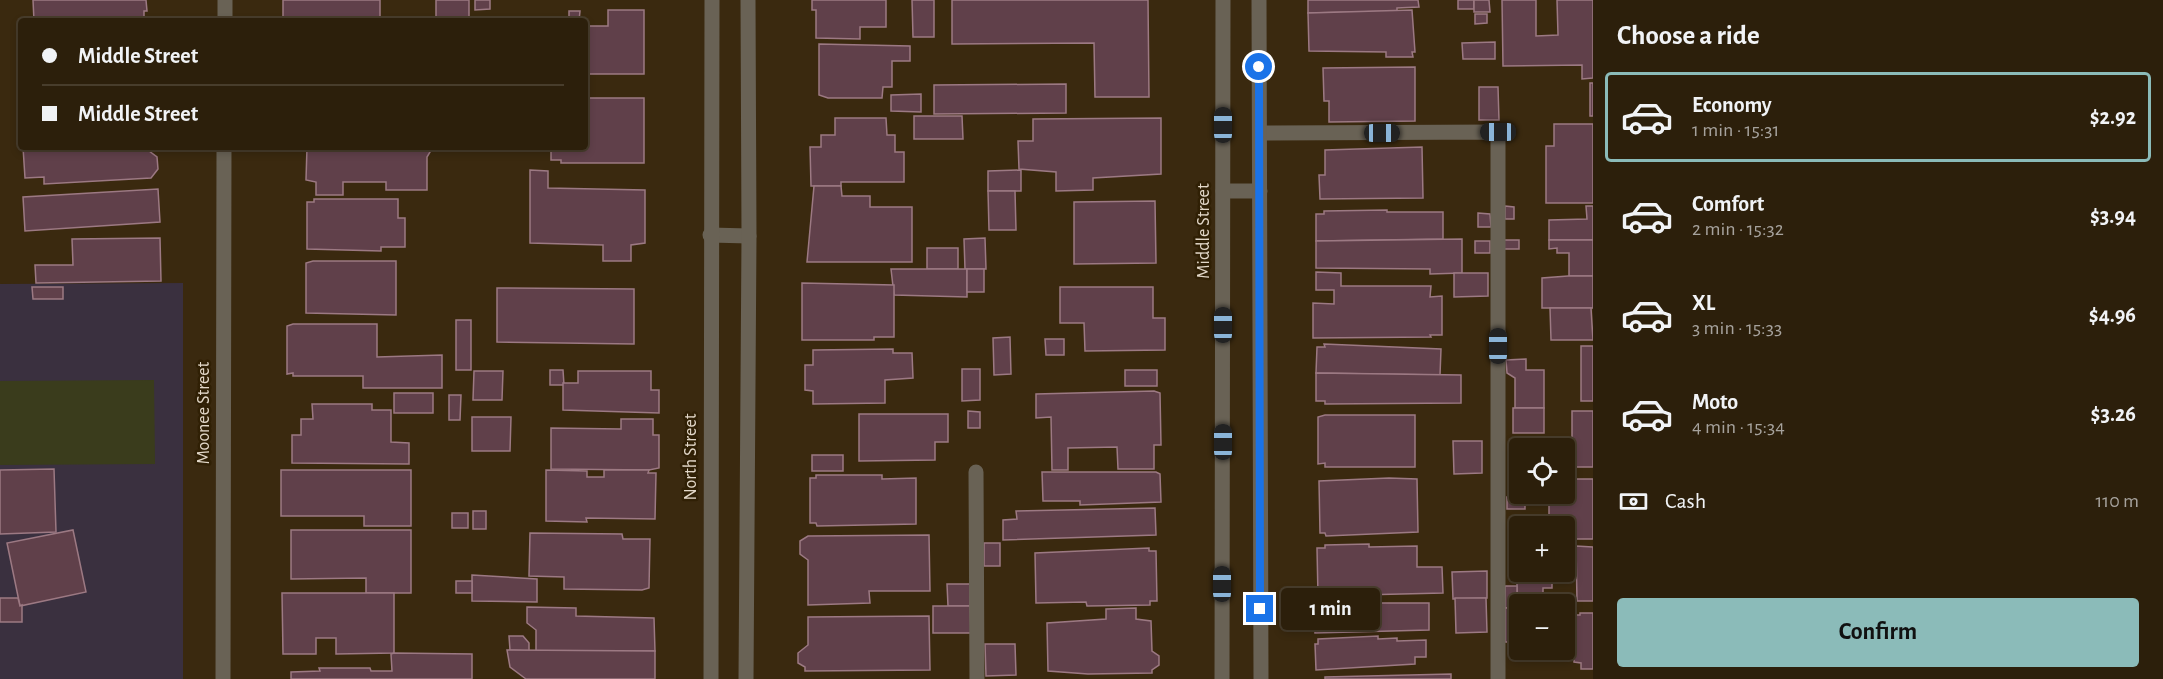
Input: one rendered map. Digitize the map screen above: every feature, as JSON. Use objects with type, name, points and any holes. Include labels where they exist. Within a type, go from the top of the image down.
[{"type":"street","points":[[225,0],[225,18]]},
{"type":"street","name":"North Street","points":[[711,679],[712,0]]},
{"type":"street","points":[[746,679],[748,0]]},
{"type":"street","name":"Middle Street","points":[[1222,679],[1223,0]]},
{"type":"street","points":[[1259,0],[1261,679]]},
{"type":"street","points":[[1260,133],[1498,132],[1498,679]]},
{"type":"street","name":"Moonee Street","points":[[223,679],[225,150]]},
{"type":"street","points":[[1223,191],[1260,191]]},
{"type":"street","points":[[710,235],[749,236]]},
{"type":"street","points":[[976,472],[977,679]]},
{"type":"shaded area","points":[[183,283],[183,679],[0,679],[0,284]]},
{"type":"green space","points":[[154,380],[155,464],[0,465],[0,381]]},
{"type":"building","points":[[33,0],[146,0],[147,11],[144,11],[144,18],[34,18]]},
{"type":"building","points":[[283,0],[380,0],[380,18],[283,18]]},
{"type":"building","points":[[436,0],[469,0],[469,18],[436,18]]},
{"type":"building","points":[[475,0],[490,0],[490,9],[475,10]]},
{"type":"building","points":[[812,0],[886,0],[886,27],[860,27],[860,39],[816,38],[816,10],[812,10]]},
{"type":"building","points":[[912,0],[934,0],[934,37],[913,37]]},
{"type":"building","points":[[952,0],[1148,0],[1149,97],[1095,97],[1094,43],[952,44]]},
{"type":"building","points":[[1308,0],[1418,0],[1419,7],[1397,8],[1397,11],[1308,13]]},
{"type":"building","points":[[1458,0],[1474,0],[1474,9],[1458,9]]},
{"type":"building","points":[[1474,0],[1489,0],[1490,12],[1474,12]]},
{"type":"building","points":[[1502,0],[1536,0],[1536,36],[1558,35],[1557,0],[1593,0],[1593,78],[1582,79],[1582,65],[1503,66]]},
{"type":"building","points":[[608,10],[644,10],[644,74],[588,74],[588,26],[608,26]]},
{"type":"building","points":[[1412,10],[1415,52],[1412,52],[1413,57],[1386,57],[1386,52],[1309,51],[1308,13]]},
{"type":"building","points":[[569,11],[580,11],[579,18],[569,18]]},
{"type":"building","points":[[1475,14],[1487,14],[1487,23],[1475,24]]},
{"type":"building","points":[[488,17],[558,17],[558,18]]},
{"type":"building","points":[[1495,42],[1495,59],[1463,59],[1462,43]]},
{"type":"building","points":[[819,44],[910,46],[910,61],[892,61],[892,87],[883,87],[882,98],[828,98],[819,95]]},
{"type":"building","points":[[1415,67],[1415,121],[1329,122],[1329,101],[1324,101],[1323,68]]},
{"type":"building","points":[[1590,83],[1593,83],[1593,116],[1590,116]]},
{"type":"building","points":[[1066,84],[1066,113],[934,114],[934,85]]},
{"type":"building","points":[[1479,87],[1498,87],[1499,120],[1479,120]]},
{"type":"building","points":[[921,94],[921,112],[891,111],[891,95]]},
{"type":"building","points":[[588,98],[644,98],[644,163],[561,163],[561,160],[551,160],[551,150],[588,150]]},
{"type":"building","points":[[914,116],[962,116],[963,139],[914,139]]},
{"type":"building","points":[[835,118],[886,118],[887,135],[895,135],[895,152],[904,152],[904,182],[841,182],[841,186],[811,186],[810,147],[821,147],[821,135],[835,135]]},
{"type":"building","points":[[1161,118],[1161,174],[1093,178],[1093,190],[1056,191],[1056,172],[1019,169],[1018,141],[1033,141],[1033,119]]},
{"type":"building","points":[[1554,124],[1593,124],[1593,203],[1546,203],[1546,146],[1554,146]]},
{"type":"building","points":[[1422,147],[1423,198],[1320,199],[1319,175],[1325,175],[1325,150]]},
{"type":"building","points":[[23,150],[142,150],[149,151],[157,157],[158,169],[151,178],[44,184],[44,177],[25,178]]},
{"type":"building","points":[[307,150],[431,150],[427,157],[427,190],[386,190],[386,182],[343,182],[343,195],[316,195],[316,182],[306,180]]},
{"type":"building","points":[[530,170],[548,171],[548,188],[645,190],[645,243],[631,245],[631,261],[603,261],[603,245],[530,243]]},
{"type":"building","points":[[1021,170],[1021,191],[988,191],[988,171]]},
{"type":"building","points":[[814,186],[841,186],[842,196],[870,196],[870,207],[912,207],[912,262],[807,262]]},
{"type":"building","points":[[158,189],[160,222],[25,231],[23,197]]},
{"type":"building","points":[[988,191],[1015,191],[1016,230],[989,230]]},
{"type":"building","points":[[314,199],[398,199],[398,218],[405,218],[405,247],[381,247],[381,251],[307,249],[307,202],[314,202]]},
{"type":"building","points":[[1155,201],[1156,263],[1074,264],[1074,202]]},
{"type":"building","points":[[1505,206],[1514,207],[1514,219],[1505,219]]},
{"type":"building","points":[[1586,206],[1593,206],[1593,240],[1549,240],[1549,220],[1587,219]]},
{"type":"building","points":[[1387,210],[1387,212],[1443,212],[1443,239],[1316,241],[1316,214],[1324,214],[1324,211]]},
{"type":"building","points":[[1478,213],[1490,214],[1491,227],[1478,227]]},
{"type":"building","points":[[160,238],[161,281],[36,283],[35,265],[73,265],[72,239]]},
{"type":"building","points":[[985,238],[986,269],[965,269],[964,239]]},
{"type":"building","points":[[1462,239],[1462,273],[1430,274],[1430,269],[1316,268],[1316,241]]},
{"type":"building","points":[[1503,240],[1519,240],[1519,249],[1503,249]]},
{"type":"building","points":[[1549,240],[1593,240],[1593,276],[1569,276],[1569,253],[1557,253],[1557,248],[1549,249]]},
{"type":"building","points":[[1475,241],[1490,241],[1490,253],[1475,253]]},
{"type":"building","points":[[927,248],[958,248],[958,269],[927,269]]},
{"type":"building","points":[[313,261],[396,261],[396,315],[306,313],[306,263]]},
{"type":"building","points":[[891,269],[967,269],[967,297],[894,295]]},
{"type":"building","points":[[967,269],[984,269],[984,292],[967,292]]},
{"type":"building","points":[[1316,272],[1341,273],[1341,286],[1431,286],[1430,297],[1442,296],[1442,335],[1313,338],[1313,303],[1334,304],[1334,290],[1316,290]]},
{"type":"building","points":[[1454,273],[1488,273],[1488,296],[1454,297]]},
{"type":"building","points":[[1593,276],[1593,308],[1542,308],[1542,278]]},
{"type":"building","points":[[802,283],[894,285],[894,337],[874,337],[874,340],[802,340]]},
{"type":"building","points":[[32,287],[63,287],[63,299],[33,299]]},
{"type":"building","points":[[1060,287],[1153,287],[1153,318],[1165,318],[1165,350],[1085,351],[1084,323],[1060,323]]},
{"type":"building","points":[[497,288],[634,289],[634,344],[497,342]]},
{"type":"building","points":[[1550,308],[1591,308],[1593,340],[1551,340]]},
{"type":"building","points":[[456,320],[471,320],[471,370],[456,370]]},
{"type":"building","points":[[293,324],[377,324],[377,357],[442,355],[442,388],[363,388],[363,376],[293,376],[293,373],[287,374],[287,326]]},
{"type":"building","points":[[1010,337],[1011,374],[994,375],[993,338]]},
{"type":"building","points":[[1045,339],[1064,339],[1064,355],[1046,355]]},
{"type":"building","points":[[1324,344],[1441,349],[1440,375],[1316,373],[1317,347],[1325,347]]},
{"type":"building","points":[[1581,346],[1593,346],[1593,401],[1581,401]]},
{"type":"building","points":[[893,349],[893,353],[912,353],[913,378],[885,380],[885,403],[813,404],[813,391],[805,390],[805,365],[813,365],[813,350]]},
{"type":"building","points":[[1526,359],[1526,370],[1544,370],[1544,408],[1515,408],[1515,378],[1507,373],[1506,360]]},
{"type":"building","points":[[962,369],[980,369],[980,400],[962,401]]},
{"type":"building","points":[[550,370],[563,370],[564,385],[550,385]]},
{"type":"building","points":[[1125,370],[1157,370],[1157,386],[1125,386]]},
{"type":"building","points":[[474,371],[503,371],[502,400],[473,400]]},
{"type":"building","points":[[578,371],[651,371],[651,390],[659,390],[659,413],[563,410],[563,383],[578,383]]},
{"type":"building","points":[[1316,373],[1461,375],[1461,403],[1325,404],[1325,401],[1316,401]]},
{"type":"building","points":[[1154,391],[1160,393],[1161,445],[1154,445],[1154,469],[1118,469],[1117,447],[1068,448],[1068,470],[1052,470],[1051,417],[1036,418],[1036,394]]},
{"type":"building","points":[[394,393],[433,393],[433,413],[394,413]]},
{"type":"building","points":[[449,395],[461,395],[460,420],[449,420]]},
{"type":"building","points":[[312,404],[372,404],[372,410],[391,410],[391,442],[409,443],[409,464],[292,463],[292,435],[301,435],[301,419],[313,419]]},
{"type":"building","points":[[1513,408],[1544,408],[1544,433],[1513,433]]},
{"type":"building","points":[[968,411],[980,412],[980,428],[968,428]]},
{"type":"building","points":[[1572,411],[1593,411],[1593,467],[1575,467],[1575,438],[1572,438]]},
{"type":"building","points":[[859,414],[948,414],[948,442],[935,442],[935,460],[859,461]]},
{"type":"building","points":[[1325,415],[1415,415],[1415,467],[1325,467],[1325,463],[1318,464],[1318,417]]},
{"type":"building","points":[[472,417],[511,417],[510,451],[472,451]]},
{"type":"building","points":[[621,419],[653,419],[653,435],[659,435],[659,468],[649,470],[551,469],[551,428],[621,429]]},
{"type":"building","points":[[1453,441],[1482,441],[1482,473],[1454,474]]},
{"type":"building","points":[[812,455],[843,455],[843,471],[812,471]]},
{"type":"building","points":[[54,469],[56,532],[0,534],[0,470]]},
{"type":"building","points":[[281,470],[411,470],[411,526],[364,526],[364,516],[281,516]]},
{"type":"building","points":[[546,470],[587,471],[587,477],[604,477],[604,470],[649,470],[648,473],[656,473],[655,519],[586,518],[587,522],[546,521]]},
{"type":"building","points":[[1042,472],[1156,472],[1160,474],[1161,502],[1080,505],[1080,501],[1043,501]]},
{"type":"building","points":[[816,475],[882,475],[882,479],[916,478],[916,524],[817,526],[816,523],[810,523],[810,478],[816,478]]},
{"type":"building","points":[[1417,479],[1418,532],[1326,536],[1325,533],[1320,533],[1319,481]]},
{"type":"building","points":[[1575,479],[1593,479],[1593,539],[1575,539],[1575,516],[1549,516],[1549,504],[1575,504]]},
{"type":"building","points":[[1507,497],[1509,497],[1509,504],[1525,504],[1525,509],[1507,509]]},
{"type":"building","points":[[1155,508],[1156,535],[1003,540],[1003,520],[1017,519],[1016,511]]},
{"type":"building","points":[[473,511],[486,511],[486,529],[473,529]]},
{"type":"building","points":[[452,513],[468,513],[468,528],[452,528]]},
{"type":"building","points":[[73,530],[86,592],[20,606],[7,543]]},
{"type":"building","points":[[291,530],[411,530],[411,593],[366,593],[366,578],[291,579]]},
{"type":"building","points":[[530,533],[622,534],[623,539],[650,539],[649,588],[642,590],[564,589],[564,577],[529,576]]},
{"type":"building","points":[[929,535],[930,591],[869,591],[870,603],[808,605],[808,560],[800,554],[800,541],[808,536]]},
{"type":"building","points":[[984,543],[1000,543],[1000,566],[984,566]]},
{"type":"building","points":[[1369,544],[1369,547],[1417,546],[1417,567],[1442,567],[1443,593],[1318,596],[1317,548],[1325,548],[1325,545]]},
{"type":"building","points":[[1576,546],[1593,547],[1593,601],[1577,601]]},
{"type":"building","points":[[1149,548],[1149,551],[1156,551],[1157,601],[1150,601],[1150,605],[1087,606],[1086,602],[1036,603],[1035,553]]},
{"type":"building","points":[[1487,571],[1487,598],[1453,599],[1452,572]]},
{"type":"building","points":[[472,575],[537,579],[537,602],[472,601]]},
{"type":"building","points":[[456,581],[472,581],[472,593],[456,593]]},
{"type":"building","points":[[1517,582],[1552,582],[1552,588],[1543,588],[1543,594],[1517,594]]},
{"type":"building","points":[[947,584],[970,584],[970,606],[948,606]]},
{"type":"building","points":[[1505,586],[1517,586],[1517,594],[1509,594],[1509,608],[1505,608]]},
{"type":"building","points":[[282,593],[394,593],[394,653],[336,654],[336,638],[316,638],[316,654],[283,654]]},
{"type":"building","points":[[0,598],[18,598],[20,606],[22,605],[22,622],[0,622]]},
{"type":"building","points":[[1455,598],[1486,598],[1487,632],[1456,633]]},
{"type":"building","points":[[1358,600],[1358,603],[1429,603],[1429,630],[1315,633],[1314,608],[1322,608],[1322,601]]},
{"type":"building","points":[[933,606],[970,606],[971,633],[933,633]]},
{"type":"building","points":[[527,607],[576,608],[576,616],[654,618],[655,651],[536,651],[536,630],[527,623]]},
{"type":"building","points":[[1136,608],[1136,619],[1151,621],[1152,651],[1159,656],[1159,665],[1152,670],[1152,673],[1088,674],[1048,671],[1047,623],[1106,619],[1106,609]]},
{"type":"building","points":[[1505,608],[1509,608],[1509,642],[1505,642]]},
{"type":"building","points":[[1580,613],[1593,613],[1593,669],[1581,669],[1581,663],[1574,662],[1575,615],[1580,615]]},
{"type":"building","points":[[929,616],[930,670],[805,671],[805,667],[798,663],[798,653],[808,645],[808,617]]},
{"type":"building","points":[[509,636],[523,636],[529,643],[529,651],[510,650]]},
{"type":"building","points":[[1378,636],[1378,639],[1397,638],[1397,641],[1426,640],[1426,657],[1415,657],[1415,664],[1316,670],[1315,644],[1318,644],[1318,639]]},
{"type":"building","points":[[985,644],[1015,644],[1016,675],[986,676]]},
{"type":"building","points":[[507,650],[655,651],[655,679],[526,679],[510,667]]},
{"type":"building","points":[[391,654],[472,654],[472,679],[291,679],[291,672],[320,671],[319,668],[370,668],[371,671],[392,671]]},
{"type":"building","points":[[1451,674],[1451,679],[1325,679],[1325,677]]},
{"type":"route","points":[[1259,67],[1260,609]]}]
